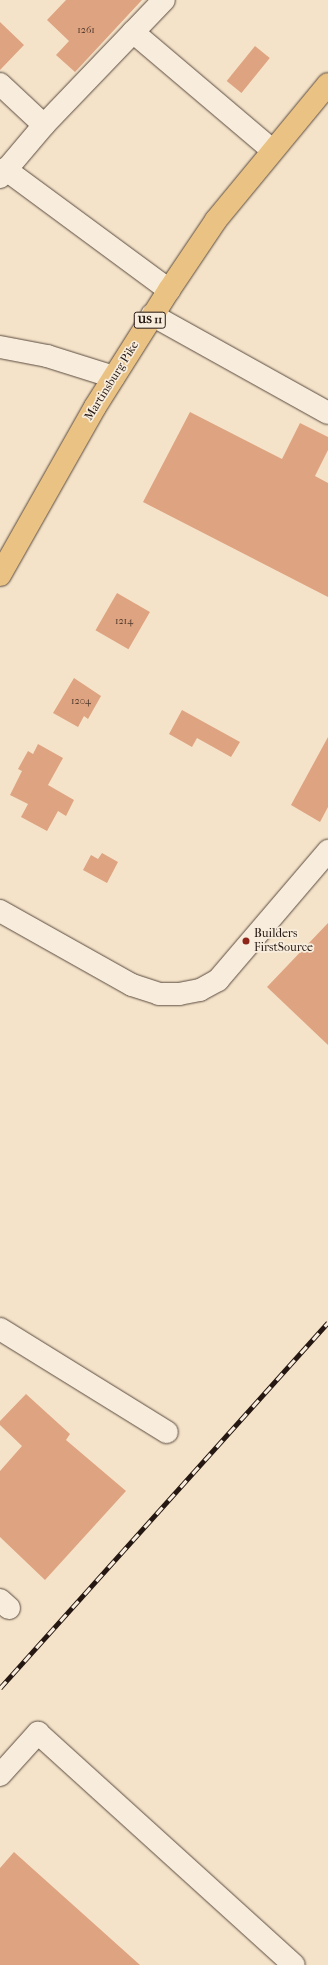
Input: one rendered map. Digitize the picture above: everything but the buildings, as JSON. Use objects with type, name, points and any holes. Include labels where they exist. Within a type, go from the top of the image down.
[{"type":"main road","name":"Martinsburg Pike","points":[[0,575],[114,377],[169,290],[216,220],[272,150],[328,84]]},
{"type":"lane","points":[[164,0],[44,125],[3,173],[169,290]]},
{"type":"lane","points":[[133,32],[272,150]]},
{"type":"lane","points":[[0,84],[44,125]]},
{"type":"lane","points":[[152,316],[328,413]]},
{"type":"lane","points":[[0,348],[47,356],[114,377]]},
{"type":"lane","points":[[0,911],[132,985],[159,994],[179,994],[200,990],[218,980],[328,851]]},
{"type":"lane","points":[[0,1330],[167,1432]]},
{"type":"lane","points":[[0,1775],[38,1733],[294,1965]]},
{"type":"railway","points":[[0,1688],[328,1322]]},
{"type":"place","name":"Builders FirstSource","points":[[246,941]]}]
